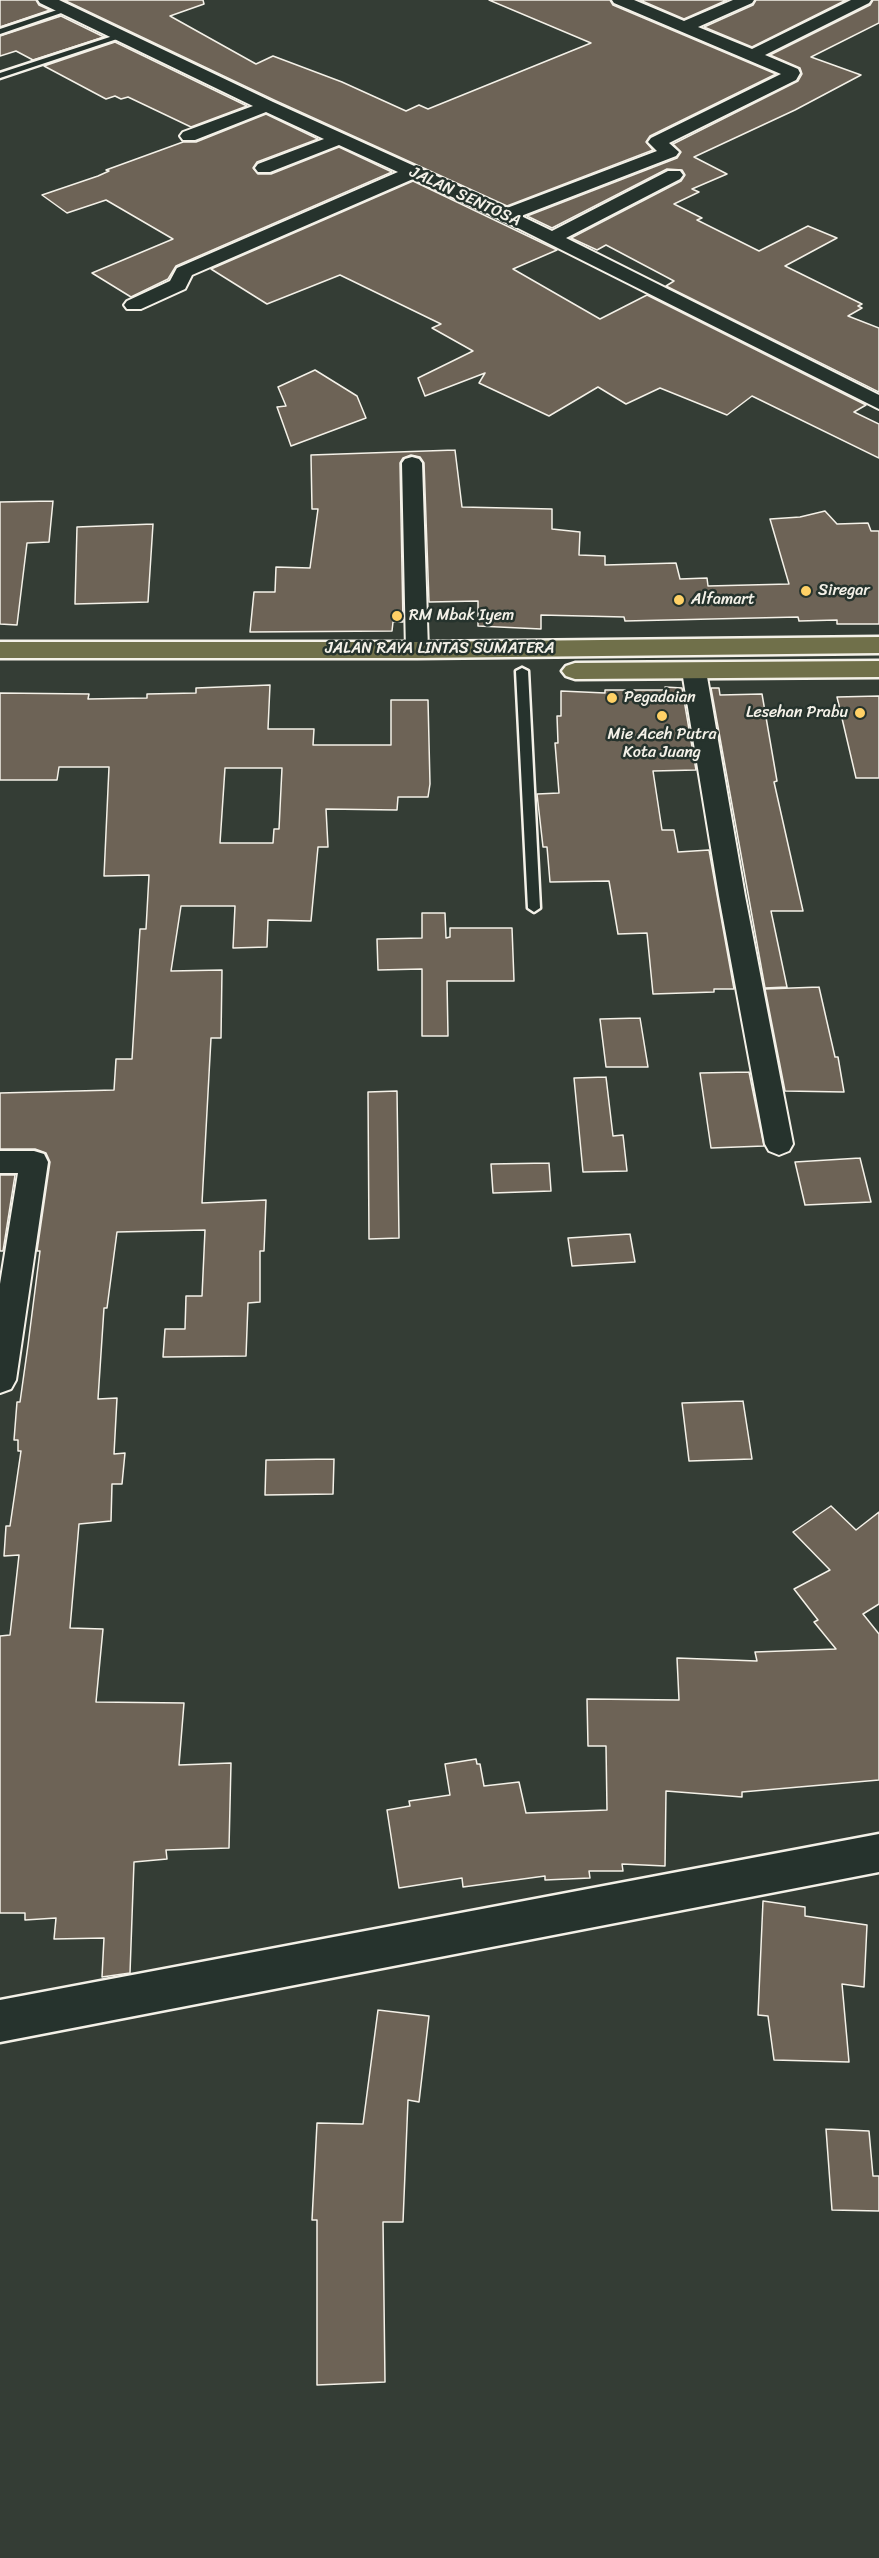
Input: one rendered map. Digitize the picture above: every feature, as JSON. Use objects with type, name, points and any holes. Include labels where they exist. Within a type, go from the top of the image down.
[{"type":"highway","name":"JALAN RAYA LINTAS SUMATERA","points":[[0,650],[417,650],[879,645]]},
{"type":"highway","name":"JALAN RAYA LINTAS SUMATERA","points":[[0,670],[879,669]]},
{"type":"street","name":"JALAN SENTOSA","points":[[46,0],[119,37],[506,215],[879,403]]},
{"type":"street","points":[[506,215],[670,152],[657,142],[792,73],[620,0]]},
{"type":"street","points":[[753,55],[861,0]]},
{"type":"street","points":[[684,27],[742,1]]},
{"type":"street","points":[[189,136],[267,106]]},
{"type":"street","points":[[264,168],[339,139]]},
{"type":"street","points":[[134,305],[178,285],[184,272],[412,173]]},
{"type":"street","points":[[552,238],[674,176]]},
{"type":"street","points":[[412,463],[417,650]]},
{"type":"street","points":[[694,671],[732,896],[779,1143]]},
{"type":"street","points":[[0,1162],[34,1162],[0,1380]]},
{"type":"street","points":[[0,2021],[879,1852]]},
{"type":"lane","points":[[0,32],[66,10]]},
{"type":"lane","points":[[0,76],[119,37]]},
{"type":"lane","points":[[522,671],[534,908]]},
{"type":"building","points":[[0,0],[36,0],[39,5],[50,10],[0,27]]},
{"type":"building","points":[[64,0],[203,0],[204,4],[170,16],[256,64],[273,56],[342,82],[406,111],[419,105],[428,109],[591,43],[489,0],[610,0],[613,5],[776,74],[650,136],[646,142],[653,150],[507,206],[274,100]]},
{"type":"building","points":[[640,0],[727,0],[684,19]]},
{"type":"building","points":[[756,0],[846,0],[752,47],[704,27],[753,5]]},
{"type":"building","points":[[873,0],[879,0],[879,23],[811,57],[861,75],[795,110],[694,157],[727,174],[692,189],[699,192],[674,204],[702,218],[697,220],[759,251],[808,226],[837,238],[785,266],[862,304],[858,306],[862,308],[848,316],[879,328],[879,392],[666,286],[674,281],[606,245],[597,250],[571,238],[681,181],[685,175],[682,170],[667,169],[552,228],[527,216],[677,158],[681,152],[673,144],[798,81],[802,74],[800,68],[770,55],[870,5]]},
{"type":"building","points":[[61,16],[104,37],[33,60],[16,51],[0,56],[0,36]]},
{"type":"building","points":[[115,42],[247,106],[191,127],[128,97],[121,99],[115,96],[106,99],[44,66]]},
{"type":"building","points":[[266,114],[318,139],[257,162],[253,168],[258,174],[271,174],[339,147],[392,172],[176,266],[168,279],[131,297],[92,273],[173,239],[106,200],[67,213],[42,195],[98,176],[109,171],[106,170],[183,142],[196,142]]},
{"type":"building","points":[[413,181],[557,250],[513,269],[600,319],[647,295],[866,405],[854,412],[879,424],[879,458],[752,396],[727,415],[660,388],[626,404],[598,387],[549,416],[479,383],[485,373],[425,396],[418,378],[473,351],[432,328],[441,324],[340,275],[267,304],[211,269]]},
{"type":"building","points":[[315,370],[357,396],[366,418],[291,446],[277,407],[286,406],[278,387]]},
{"type":"building","points":[[455,450],[462,507],[552,509],[552,529],[580,532],[579,555],[605,556],[605,565],[676,563],[680,579],[707,578],[708,586],[789,584],[770,519],[800,517],[825,511],[837,524],[868,523],[871,531],[879,531],[879,624],[837,624],[837,620],[799,621],[798,617],[625,621],[624,617],[541,615],[541,629],[478,626],[478,601],[429,602],[424,463],[420,457],[411,455],[403,458],[400,463],[403,622],[393,622],[392,631],[250,632],[254,592],[275,592],[276,567],[310,568],[318,509],[312,509],[311,455]]},
{"type":"building","points":[[53,501],[49,542],[27,543],[17,625],[0,624],[0,502]]},
{"type":"building","points":[[153,524],[148,602],[75,604],[77,527]]},
{"type":"building","points":[[270,685],[268,729],[314,729],[313,745],[391,745],[391,700],[428,700],[430,784],[428,797],[398,797],[397,810],[326,809],[328,847],[318,847],[311,921],[268,920],[267,947],[233,948],[235,906],[181,906],[171,971],[222,970],[221,1038],[211,1038],[202,1203],[266,1200],[264,1251],[260,1251],[260,1302],[248,1303],[246,1356],[163,1357],[165,1329],[185,1329],[186,1296],[202,1296],[205,1230],[117,1232],[107,1308],[104,1308],[98,1399],[117,1398],[114,1454],[125,1453],[122,1484],[112,1484],[111,1521],[79,1524],[70,1628],[103,1629],[96,1702],[184,1703],[179,1765],[231,1763],[229,1848],[166,1850],[167,1859],[134,1862],[130,1973],[102,1977],[104,1938],[54,1939],[56,1918],[25,1920],[25,1913],[0,1913],[0,1636],[10,1635],[19,1555],[4,1556],[6,1526],[10,1526],[21,1451],[18,1451],[18,1440],[14,1440],[17,1402],[20,1402],[28,1345],[40,1251],[37,1251],[50,1162],[46,1153],[35,1149],[0,1149],[0,1093],[114,1090],[116,1059],[132,1059],[140,929],[146,929],[149,875],[104,876],[109,767],[59,767],[57,780],[0,780],[0,693],[89,694],[88,699],[147,698],[147,694],[196,693],[196,688]],"holes":[[[225,768],[282,768],[279,829],[274,829],[273,843],[220,843]]]},
{"type":"building","points":[[665,687],[682,688],[696,770],[653,771],[662,830],[674,830],[678,852],[709,850],[734,989],[653,994],[647,933],[618,934],[609,881],[550,882],[547,847],[543,847],[537,794],[559,793],[555,743],[558,743],[557,716],[561,716],[561,691],[605,693],[605,690],[665,690]]},
{"type":"building","points":[[711,688],[719,688],[720,695],[762,694],[777,781],[774,782],[803,911],[771,911],[787,987],[765,988]]},
{"type":"building","name":"Lesehan Prabu","points":[[879,696],[879,778],[856,778],[837,697]]},
{"type":"building","points":[[422,913],[445,913],[446,938],[450,937],[450,928],[512,928],[514,981],[447,981],[448,1036],[422,1036],[422,969],[378,970],[377,939],[422,938]]},
{"type":"building","points":[[819,987],[835,1057],[838,1057],[844,1092],[785,1091],[765,989]]},
{"type":"building","points":[[640,1018],[648,1067],[606,1067],[600,1019]]},
{"type":"building","points":[[749,1072],[764,1146],[711,1148],[700,1073]]},
{"type":"building","points":[[606,1077],[613,1136],[623,1135],[627,1171],[583,1172],[574,1078]]},
{"type":"building","points":[[397,1091],[399,1238],[369,1239],[368,1092]]},
{"type":"building","points":[[860,1158],[871,1202],[805,1205],[795,1162]]},
{"type":"building","points":[[549,1163],[551,1191],[493,1193],[491,1164]]},
{"type":"building","points":[[0,1175],[15,1175],[3,1251],[0,1251]]},
{"type":"building","points":[[630,1234],[635,1262],[572,1266],[568,1238]]},
{"type":"building","points":[[743,1401],[752,1459],[689,1461],[682,1403]]},
{"type":"building","points":[[334,1459],[333,1494],[265,1495],[266,1460]]},
{"type":"building","points":[[831,1506],[856,1530],[879,1512],[879,1604],[863,1614],[879,1634],[879,1780],[742,1792],[742,1797],[666,1791],[665,1866],[622,1864],[623,1871],[589,1871],[590,1878],[545,1880],[545,1876],[463,1887],[462,1878],[399,1888],[387,1810],[410,1806],[409,1801],[450,1795],[445,1764],[476,1759],[477,1764],[480,1764],[484,1786],[519,1782],[526,1813],[607,1810],[606,1746],[588,1746],[587,1699],[679,1700],[677,1658],[757,1661],[755,1652],[836,1649],[814,1622],[818,1620],[794,1589],[830,1570],[793,1532]]},
{"type":"building","points":[[763,1901],[805,1907],[805,1916],[867,1925],[864,1987],[842,1984],[849,2062],[774,2060],[768,2016],[758,2015]]},
{"type":"building","points":[[378,2010],[429,2016],[419,2102],[408,2100],[403,2222],[383,2222],[385,2382],[317,2385],[317,2220],[312,2220],[317,2123],[363,2124]]},
{"type":"building","points":[[826,2129],[869,2131],[873,2176],[879,2176],[879,2211],[832,2210]]},
{"type":"place","name":"Siregar","points":[[806,591]]},
{"type":"place","name":"Alfamart","points":[[679,600]]},
{"type":"place","name":"RM Mbak Iyem","points":[[397,616]]},
{"type":"place","name":"Pegadaian","points":[[612,698]]},
{"type":"place","name":"Lesehan Prabu","points":[[860,713]]},
{"type":"place","name":"Mie Aceh Putra Kota Juang","points":[[662,716]]}]
